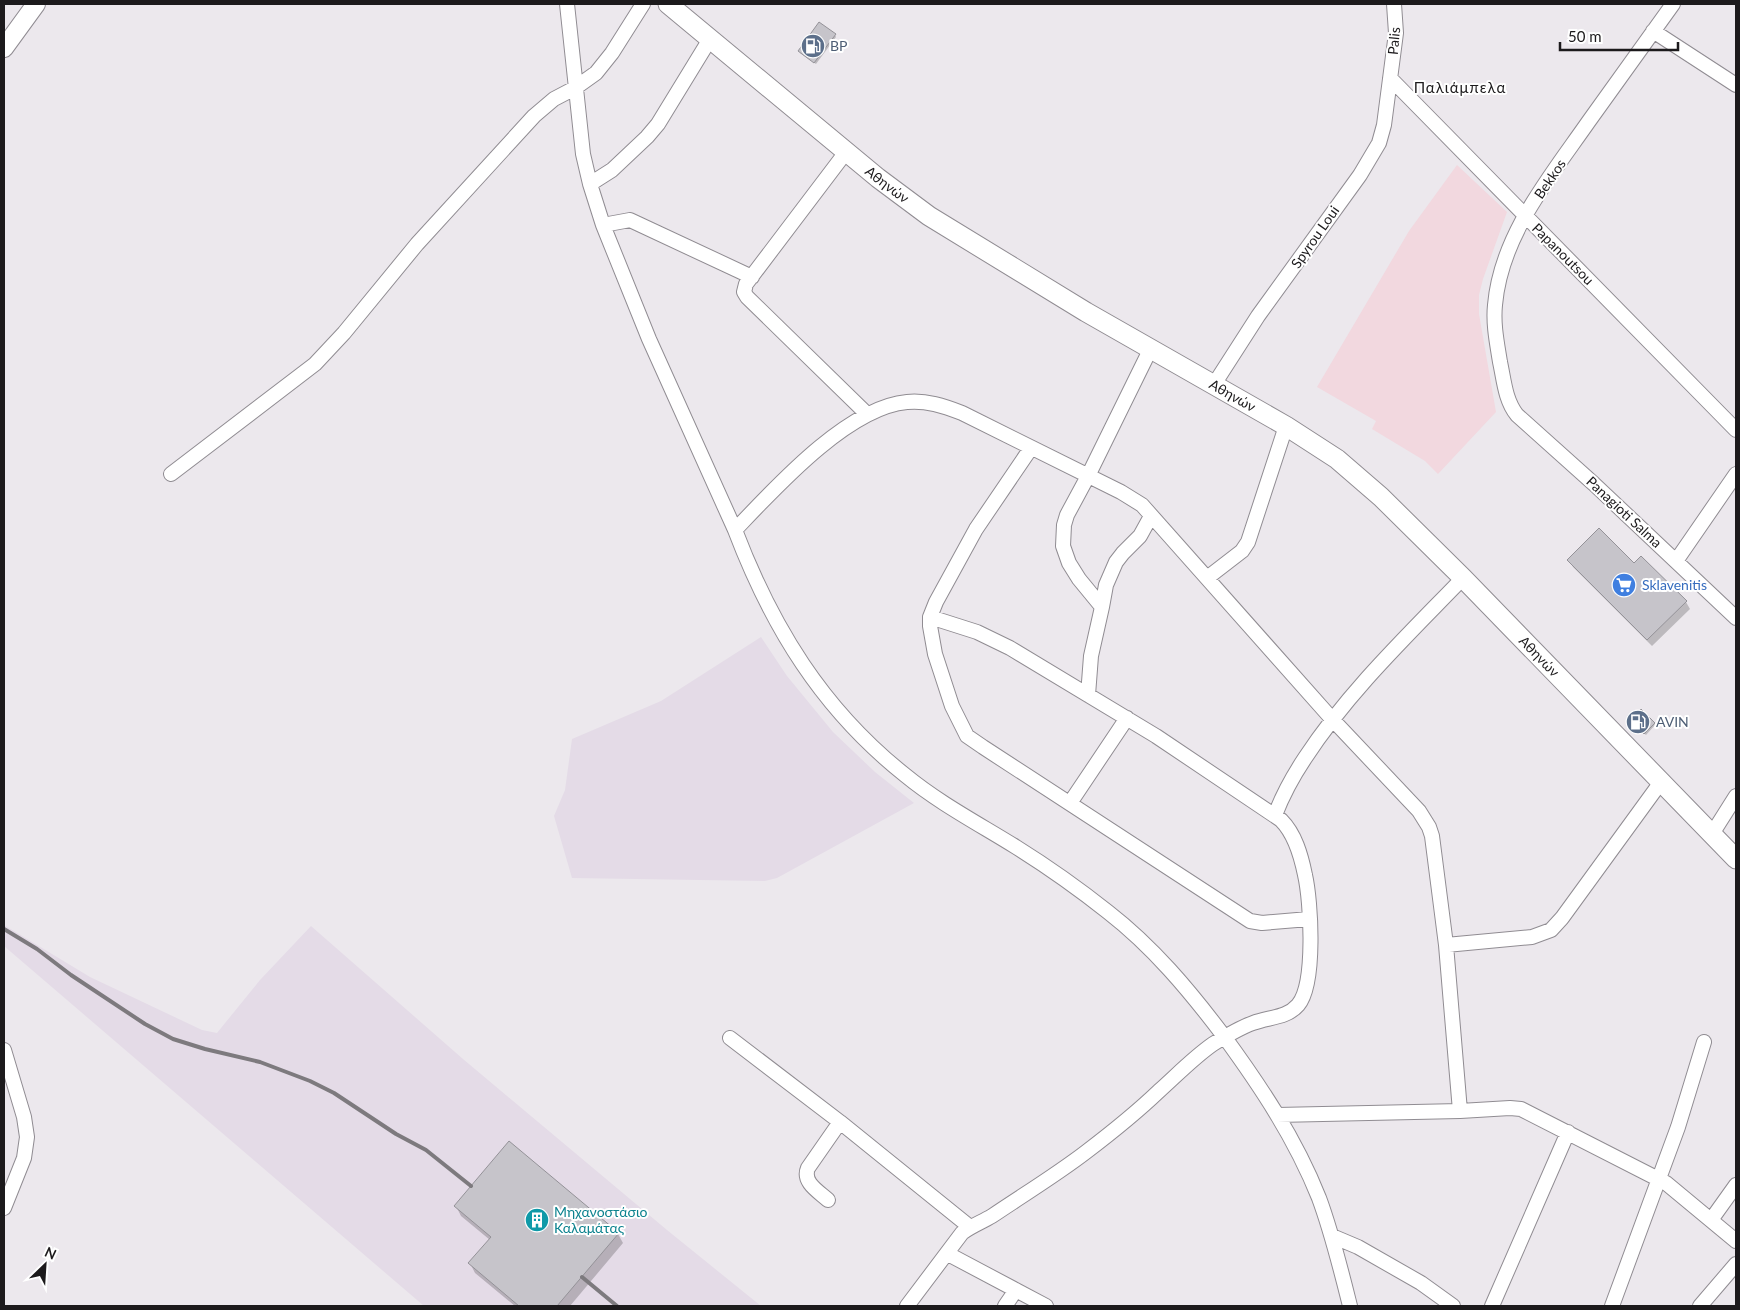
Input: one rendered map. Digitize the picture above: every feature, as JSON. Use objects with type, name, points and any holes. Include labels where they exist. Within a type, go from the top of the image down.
[{"type":"main road","name":"Αθηνών","points":[[668,4],[846,152],[930,216],[1078,308],[1286,426],[1325,450],[1350,469],[1464,578],[1736,859]]},
{"type":"street","points":[[4,48],[36,4]]},
{"type":"street","points":[[567,4],[583,154],[603,225],[649,339],[735,530],[746,560],[785,637],[812,679],[854,728],[888,761],[917,784],[1039,861],[1109,912],[1166,966],[1205,1010],[1265,1093],[1304,1164],[1332,1236],[1350,1306]]},
{"type":"street","points":[[171,474],[315,364],[344,333],[417,244],[534,116],[554,99],[591,77],[603,65],[643,4]]},
{"type":"street","name":"Palis","points":[[1390,78],[1396,33],[1394,4]]},
{"type":"street","name":"Bekkos","points":[[1511,407],[1505,389],[1494,318],[1500,278],[1511,243],[1550,176],[1673,4]]},
{"type":"street","points":[[1654,31],[1736,85]]},
{"type":"street","points":[[590,184],[612,170],[658,124],[710,39]]},
{"type":"street","name":"Papanoutsou","points":[[1390,78],[1736,430]]},
{"type":"street","name":"Spyrou Loui","points":[[1213,386],[1258,316],[1370,161],[1379,143],[1384,125],[1390,78]]},
{"type":"street","points":[[846,152],[744,289],[747,297],[867,414]]},
{"type":"street","points":[[603,225],[630,220],[752,277]]},
{"type":"street","points":[[1102,607],[1079,579],[1069,563],[1063,546],[1063,532],[1067,515],[1150,350]]},
{"type":"street","points":[[735,530],[780,483],[843,429],[883,406],[914,401],[930,403],[962,413],[1132,498],[1142,505],[1332,720],[1419,811],[1430,827],[1446,946],[1460,1111]]},
{"type":"street","name":"Panagioti Salma","points":[[1511,407],[1524,422],[1594,484],[1736,618]]},
{"type":"street","points":[[1207,578],[1242,551],[1248,542],[1286,426]]},
{"type":"street","points":[[1031,448],[976,528],[936,602],[930,617],[932,637],[946,688],[958,720],[967,736],[1250,920],[1262,923],[1309,919]]},
{"type":"street","points":[[1676,561],[1736,474]]},
{"type":"street","points":[[1088,694],[1091,656],[1106,586],[1116,562],[1140,536],[1151,516]]},
{"type":"street","points":[[1275,815],[1286,788],[1332,720],[1361,686],[1464,578]]},
{"type":"street","points":[[907,1306],[962,1233],[990,1217],[1074,1161],[1149,1101],[1202,1052],[1224,1037],[1252,1023],[1286,1014],[1299,1004],[1307,984],[1310,948],[1307,884],[1299,852],[1290,830],[1282,820],[1127,718],[1010,648],[962,626],[930,617]]},
{"type":"street","points":[[1070,803],[1127,718]]},
{"type":"street","points":[[1446,946],[1532,937],[1551,930],[1562,918],[1661,782]]},
{"type":"street","points":[[1712,834],[1736,796]]},
{"type":"street","points":[[730,1038],[840,1122],[970,1227]]},
{"type":"street","points":[[1614,1306],[1682,1112],[1704,1042]]},
{"type":"street","points":[[4,1050],[28,1136],[24,1158],[4,1208]]},
{"type":"street","points":[[1277,1115],[1517,1108],[1659,1179],[1736,1241]]},
{"type":"street","points":[[828,1200],[809,1183],[806,1173],[840,1122]]},
{"type":"street","points":[[1492,1306],[1568,1132]]},
{"type":"street","points":[[1711,1220],[1736,1185]]},
{"type":"street","points":[[1332,1236],[1358,1247],[1421,1283],[1453,1306]]},
{"type":"street","points":[[948,1254],[1046,1306]]},
{"type":"street","points":[[1700,1306],[1736,1264]]},
{"type":"street","points":[[1005,1306],[1016,1290]]},
{"type":"shaded area","points":[[1457,165],[1507,212],[1479,295],[1479,314],[1496,412],[1438,474],[1425,461],[1372,429],[1376,421],[1317,387],[1409,231]]},
{"type":"shaded area","points":[[761,637],[787,676],[833,732],[875,772],[914,803],[777,878],[765,881],[572,878],[554,816],[565,790],[572,739],[661,701]]},
{"type":"shaded area","name":"Μηχανοστάσιο Καλαμάτας","points":[[4,925],[90,977],[202,1030],[217,1033],[260,980],[311,926],[463,1059],[761,1306],[424,1306],[4,946]]},
{"type":"building","points":[[819,22],[836,34],[814,63],[798,51]]},
{"type":"building","points":[[1599,528],[1634,563],[1641,556],[1687,601],[1647,640],[1567,560]]},
{"type":"building","points":[[1641,709],[1655,723],[1644,734],[1630,720]]},
{"type":"building","name":"Μηχανοστάσιο Καλαμάτας","points":[[509,1141],[619,1233],[557,1306],[519,1306],[468,1263],[491,1237],[454,1206]]},
{"type":"railway","points":[[4,929],[37,949],[71,975],[145,1024],[173,1039],[260,1062],[310,1081],[334,1093],[396,1134],[426,1150],[471,1186]]},
{"type":"railway","points":[[582,1277],[617,1306]]},
{"type":"place","name":"BP","points":[[813,46]]},
{"type":"place","name":"Sklavenitis","points":[[1624,585]]},
{"type":"place","name":"AVIN","points":[[1638,722]]},
{"type":"place","name":"Μηχανοστάσιο Καλαμάτας","points":[[537,1220]]},
{"type":"district","name":"Παλιάμπελα","points":[[1460,88]]}]
